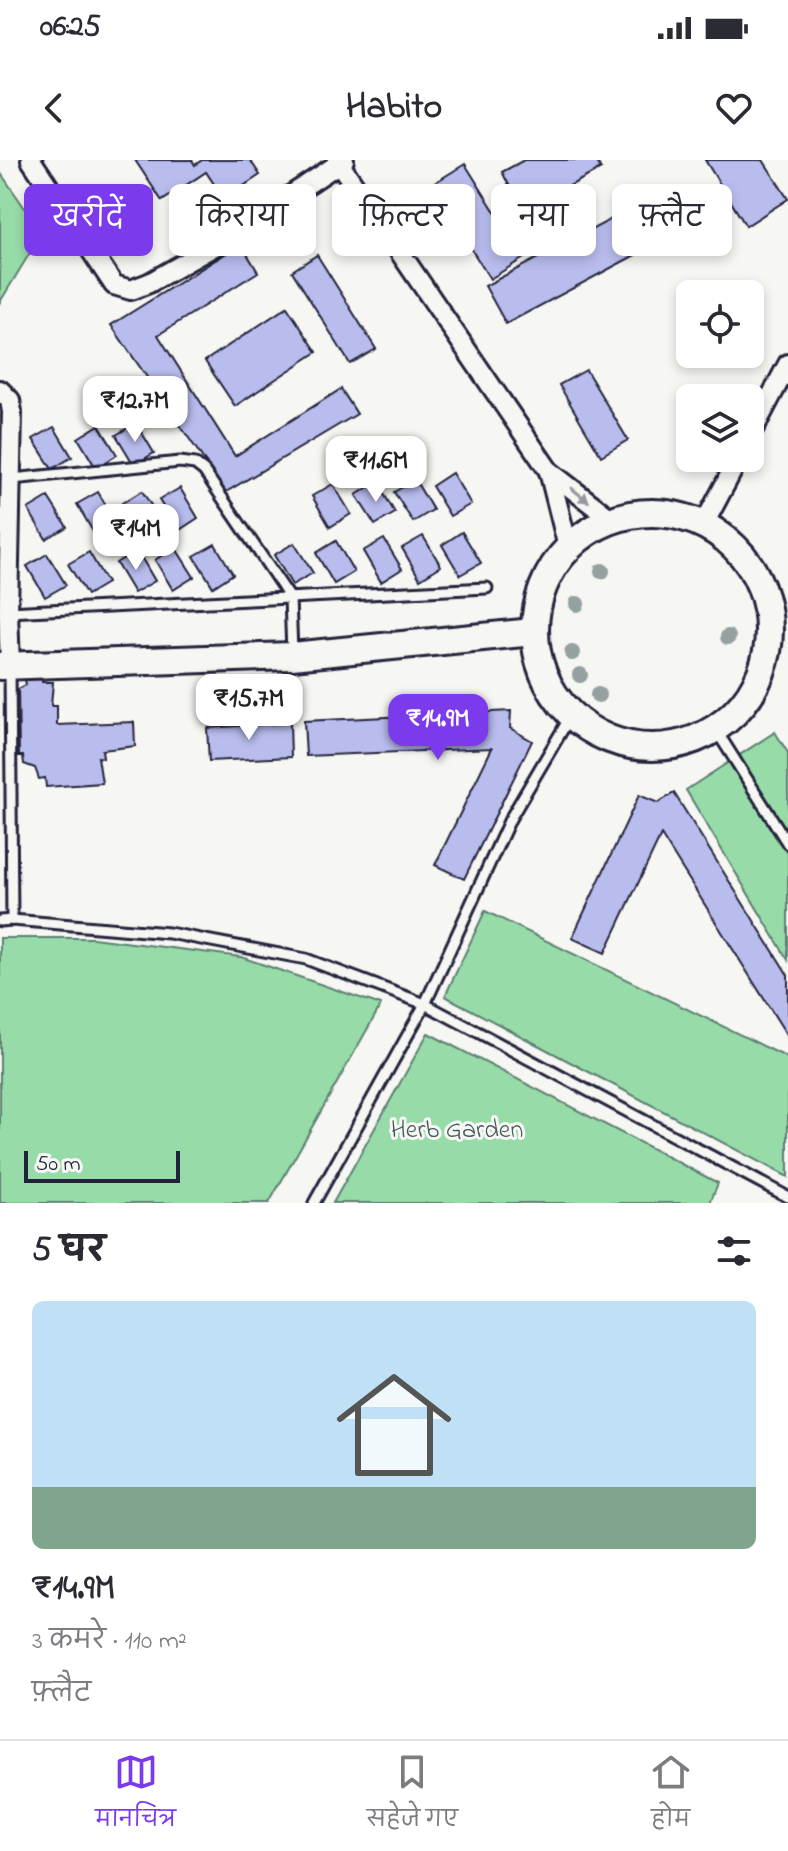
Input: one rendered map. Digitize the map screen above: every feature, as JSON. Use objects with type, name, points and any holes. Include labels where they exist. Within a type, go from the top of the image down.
[{"type":"street","points":[[31,160],[114,285],[131,290],[213,247],[340,161],[549,471],[611,519]]},
{"type":"street","points":[[764,409],[788,364]]},
{"type":"street","points":[[0,390],[10,400],[12,412],[5,666],[292,656],[533,632]]},
{"type":"street","points":[[549,471],[568,547]]},
{"type":"street","points":[[704,524],[732,472]]},
{"type":"street","points":[[658,512],[704,524],[740,551],[777,604],[779,642],[752,695],[716,730],[680,745],[641,748],[603,738],[570,717],[541,672],[533,632],[544,580],[568,547],[611,519],[658,512]]},
{"type":"lane","points":[[12,479],[180,462],[195,464],[204,471],[290,598],[292,656]]},
{"type":"lane","points":[[8,612],[487,588]]},
{"type":"lane","points":[[5,666],[12,920]]},
{"type":"lane","points":[[314,1203],[425,1004],[510,819],[570,717]]},
{"type":"lane","points":[[716,730],[788,844]]},
{"type":"lane","points":[[0,921],[169,933],[306,959],[425,1004],[788,1197]]},
{"type":"green space","points":[[0,172],[24,207],[24,256],[28,256],[0,302]]},
{"type":"green space","points":[[775,732],[788,753],[788,960],[686,790]]},
{"type":"green space","points":[[485,911],[788,1058],[788,1177],[445,996]]},
{"type":"green space","points":[[0,938],[93,938],[241,957],[381,1005],[269,1203],[0,1203]]},
{"type":"green space","name":"Herb Garden","points":[[428,1033],[718,1183],[710,1203],[333,1203]]},
{"type":"building","points":[[135,160],[192,160],[195,165],[202,160],[250,160],[260,175],[246,184],[214,184],[206,172],[188,184],[169,184],[169,196],[162,201]]},
{"type":"building","points":[[524,160],[596,160],[601,169],[573,184],[508,184],[502,172]]},
{"type":"building","points":[[705,160],[763,160],[788,199],[746,226],[732,203],[732,184],[720,184]]},
{"type":"building","points":[[465,164],[491,205],[491,256],[524,258],[490,279],[475,255],[475,184],[433,184]]},
{"type":"building","points":[[612,219],[612,256],[633,256],[506,324],[485,286],[542,256],[596,256],[596,227]]},
{"type":"building","points":[[222,256],[248,256],[258,272],[158,335],[235,456],[341,389],[357,414],[226,492],[111,325]]},
{"type":"building","points":[[316,256],[376,349],[350,364],[292,271]]},
{"type":"building","points":[[287,307],[317,352],[235,406],[205,361]]},
{"type":"building","points":[[586,370],[628,440],[601,456],[559,385]]},
{"type":"building","points":[[136,423],[154,453],[134,465],[116,435]]},
{"type":"building","points":[[99,425],[117,455],[96,468],[78,438]]},
{"type":"building","points":[[54,427],[72,457],[52,469],[33,439]]},
{"type":"building","points":[[452,473],[471,504],[450,516],[432,486]]},
{"type":"building","points":[[415,480],[433,510],[413,522],[394,492]]},
{"type":"building","points":[[377,482],[395,513],[375,525],[356,495]]},
{"type":"building","points":[[333,484],[351,514],[330,527],[312,496]]},
{"type":"building","points":[[180,488],[198,518],[178,531],[159,500]]},
{"type":"building","points":[[142,491],[161,521],[140,533],[122,503]]},
{"type":"building","points":[[98,492],[116,523],[95,535],[77,504]]},
{"type":"building","points":[[48,497],[67,527],[46,539],[28,509]]},
{"type":"building","points":[[462,532],[481,563],[460,575],[442,545]]},
{"type":"building","points":[[423,536],[441,566],[420,579],[402,548]]},
{"type":"building","points":[[384,539],[402,569],[381,582],[363,551]]},
{"type":"building","points":[[336,541],[354,572],[334,584],[316,553]]},
{"type":"building","points":[[294,543],[313,573],[292,585],[274,555]]},
{"type":"building","points":[[215,544],[233,574],[213,587],[194,556]]},
{"type":"building","points":[[175,547],[194,577],[173,590],[155,560]]},
{"type":"building","points":[[137,550],[155,581],[134,593],[116,563]]},
{"type":"building","points":[[89,552],[107,583],[87,595],[68,564]]},
{"type":"building","points":[[47,554],[66,585],[45,597],[27,566]]},
{"type":"building","points":[[42,678],[42,682],[53,682],[51,706],[57,706],[57,725],[134,722],[135,746],[102,750],[103,758],[98,757],[102,783],[46,787],[45,778],[39,779],[35,768],[24,764],[23,756],[19,756],[18,689],[26,685],[25,679]]},
{"type":"building","points":[[511,711],[510,728],[532,741],[464,879],[435,865],[492,748],[306,756],[304,721]]},
{"type":"building","points":[[290,723],[291,757],[209,761],[207,728]]},
{"type":"building","points":[[674,793],[788,975],[788,1037],[661,835],[605,953],[572,938],[639,795],[658,803]]}]
